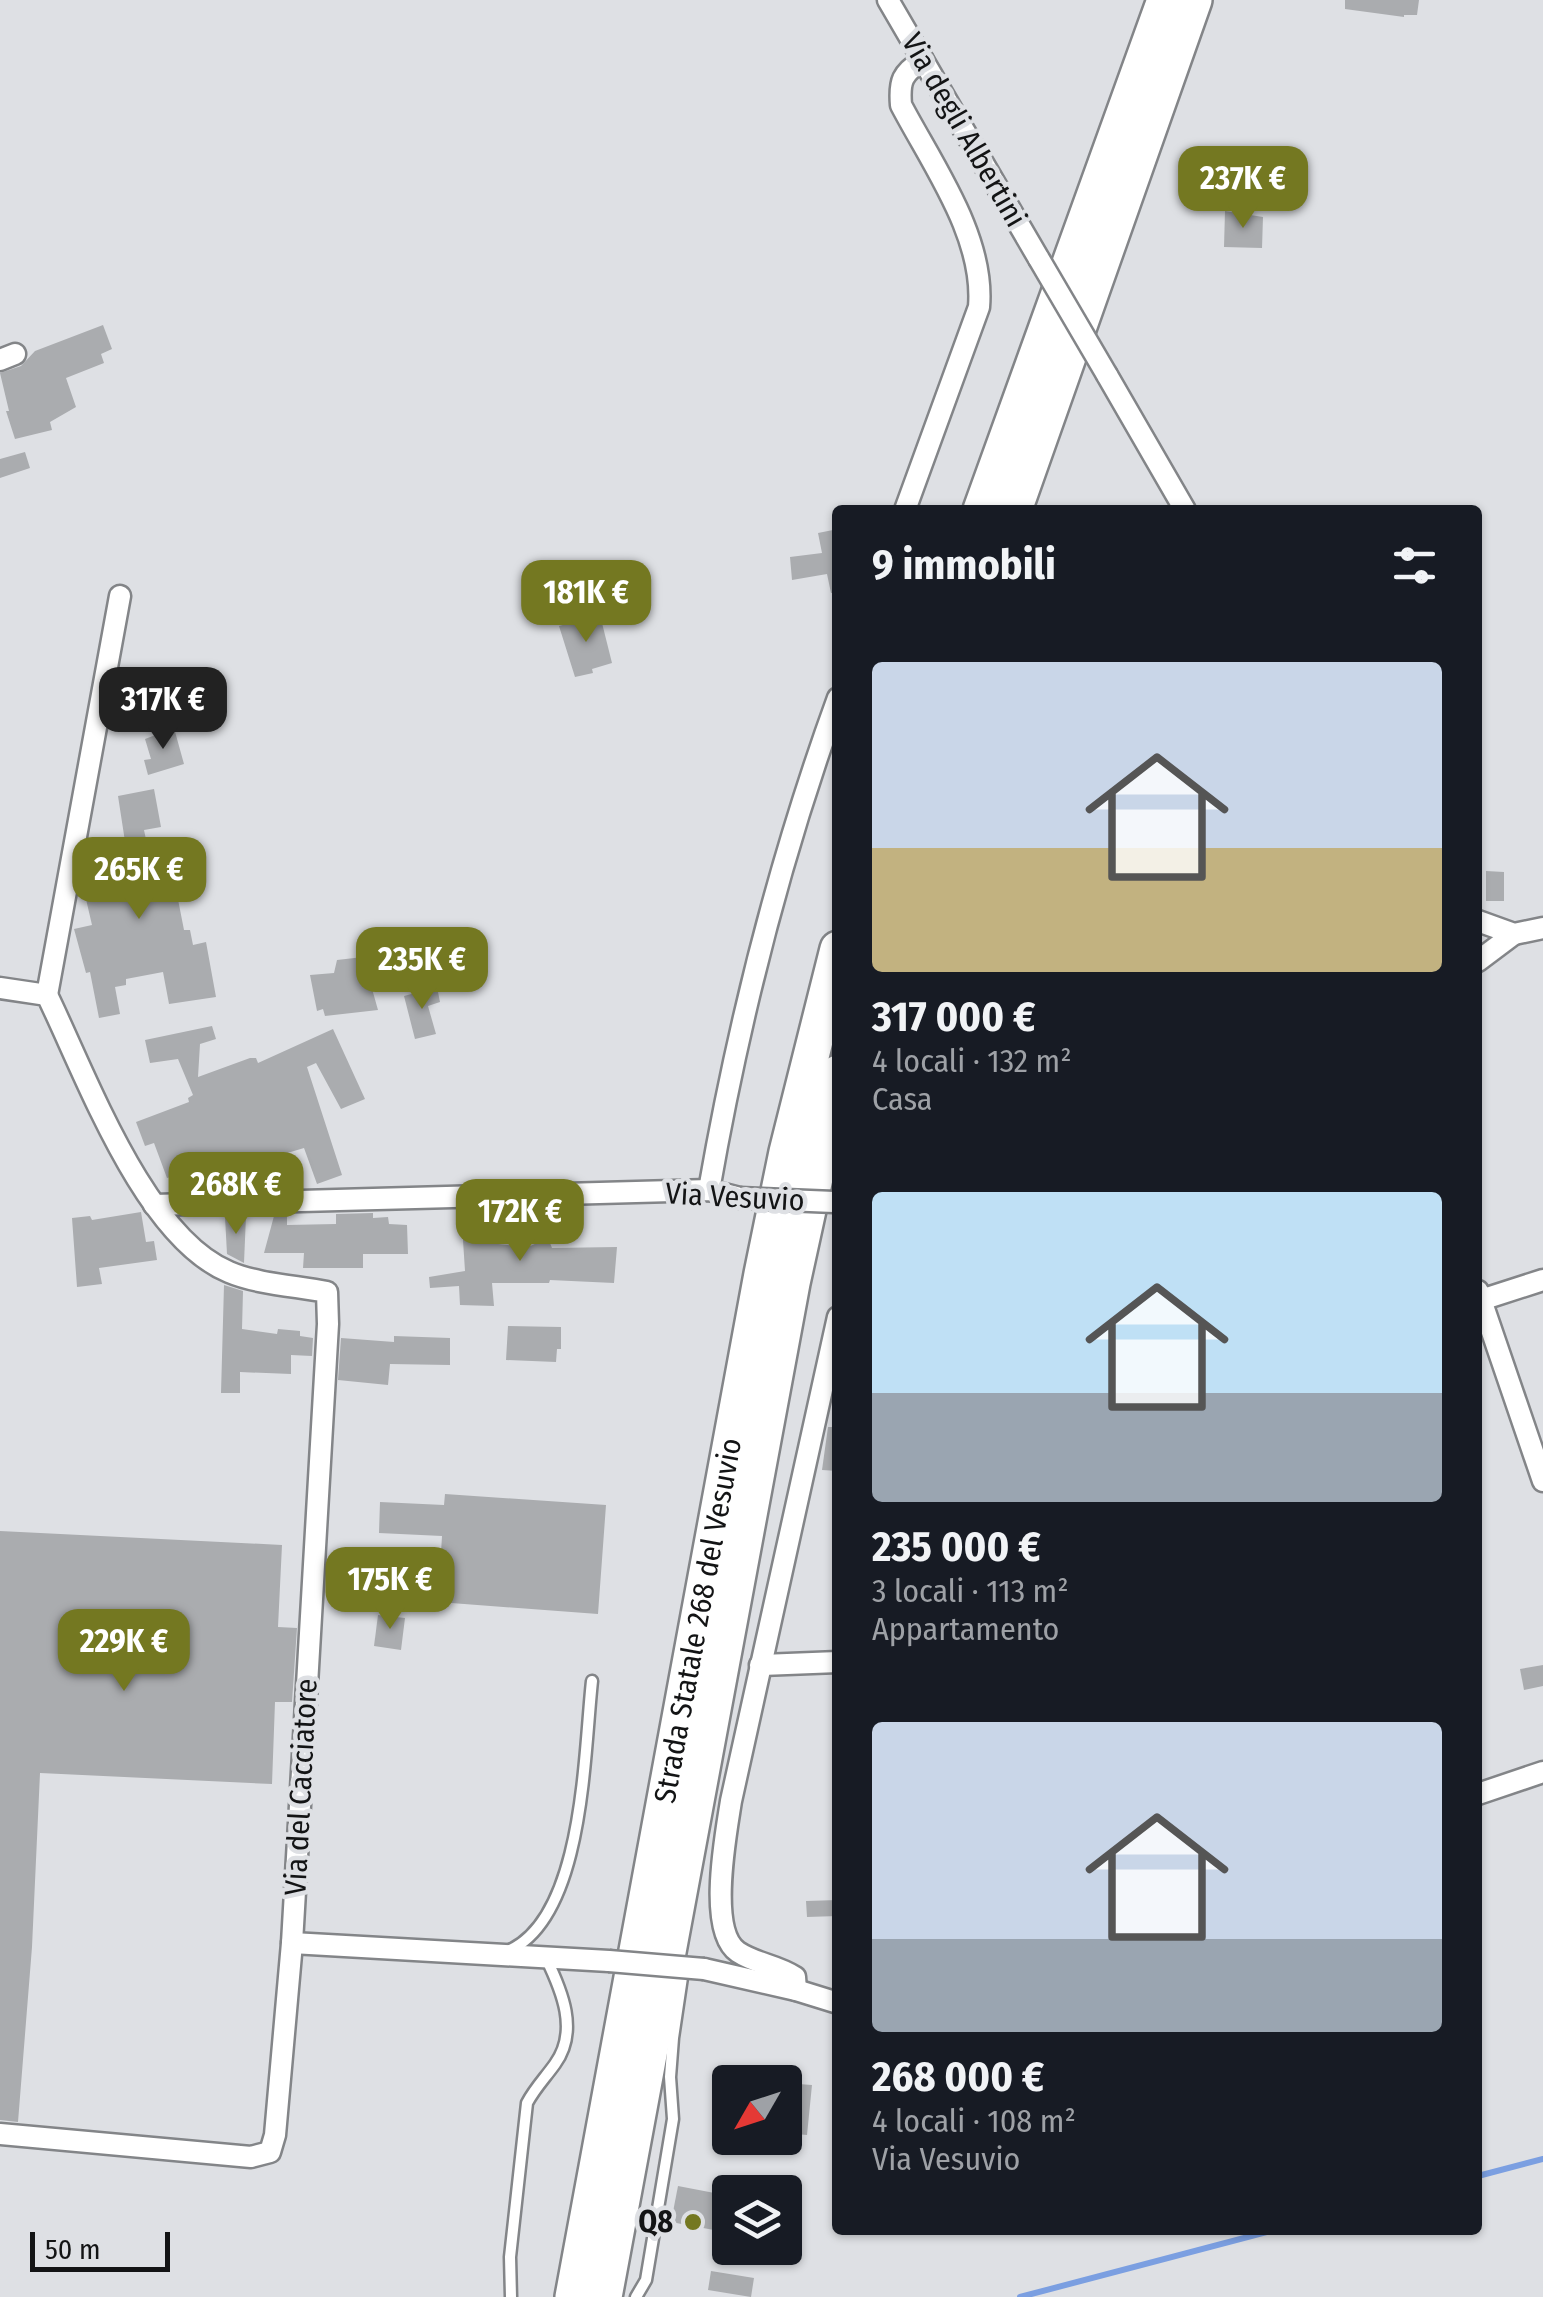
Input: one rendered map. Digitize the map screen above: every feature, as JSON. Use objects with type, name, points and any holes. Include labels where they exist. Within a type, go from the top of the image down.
[{"type":"highway","points":[[983,505],[1165,0]]},
{"type":"highway","points":[[1016,505],[1194,0]]},
{"type":"highway","name":"Strada Statale 268 del Vesuvio","points":[[572,2297],[762,1274],[791,1134],[832,973]]},
{"type":"highway","name":"Strada Statale 268 del Vesuvio","points":[[604,2297],[792,1283],[832,1100]]},
{"type":"street","name":"Via degli Albertini","points":[[888,0],[1182,505]]},
{"type":"street","points":[[908,505],[978,306],[981,280],[968,234],[901,106],[899,85],[905,72],[923,60]]},
{"type":"street","points":[[120,596],[43,994],[134,1176],[154,1205]]},
{"type":"street","points":[[708,1190],[733,1061],[772,908],[832,717]]},
{"type":"street","points":[[1482,922],[1514,934]]},
{"type":"street","points":[[1482,958],[1514,934],[1543,928]]},
{"type":"street","points":[[0,988],[43,994]]},
{"type":"street","name":"Via Vesuvio","points":[[154,1205],[708,1190],[740,1198],[832,1202]]},
{"type":"street","name":"Via del Cacciatore","points":[[0,2134],[251,2157],[270,2152],[275,2136],[292,1943],[328,1324],[326,1292],[231,1274],[202,1258],[154,1205]]},
{"type":"street","points":[[1482,1295],[1543,1280]]},
{"type":"street","points":[[1482,1305],[1543,1481]]},
{"type":"street","points":[[796,1990],[795,1977],[782,1968],[759,1963],[734,1950],[723,1928],[724,1851],[760,1664],[832,1344]]},
{"type":"street","points":[[760,1664],[832,1662]]},
{"type":"street","points":[[1482,1793],[1543,1772]]},
{"type":"street","points":[[292,1943],[704,1969],[832,2001]]},
{"type":"lane","points":[[500,1955],[519,1946],[539,1927],[568,1868],[576,1830],[592,1681]]},
{"type":"lane","points":[[684,1868],[684,1938]]},
{"type":"lane","points":[[636,2297],[646,2280],[673,2119],[670,2077],[685,1956]]},
{"type":"lane","points":[[511,2297],[510,2257],[528,2103],[535,2088],[558,2061],[566,2031],[563,1997],[546,1958]]},
{"type":"building","points":[[1345,0],[1419,0],[1417,15],[1404,17],[1345,9]]},
{"type":"building","points":[[1225,211],[1263,217],[1262,248],[1224,247]]},
{"type":"building","points":[[103,325],[112,349],[101,354],[104,363],[66,378],[76,407],[50,422],[52,430],[15,439],[0,373],[21,366],[35,351]]},
{"type":"building","points":[[25,452],[30,468],[0,478],[0,459]]},
{"type":"building","points":[[832,530],[832,593],[827,574],[792,580],[790,557],[822,553],[818,533]]},
{"type":"building","points":[[600,615],[612,663],[575,677],[559,626]]},
{"type":"building","points":[[174,728],[184,764],[148,775],[144,760],[151,759],[145,739]]},
{"type":"building","points":[[154,789],[161,827],[144,830],[155,882],[173,874],[184,930],[190,930],[193,945],[206,942],[216,997],[169,1004],[163,972],[126,979],[126,985],[115,987],[120,1014],[99,1018],[90,972],[86,973],[74,929],[92,925],[82,882],[89,880],[87,873],[128,861],[118,796]]},
{"type":"building","points":[[1486,871],[1504,872],[1504,901],[1486,901]]},
{"type":"building","points":[[363,957],[378,1010],[325,1016],[323,1009],[317,1011],[310,975],[334,973],[337,960]]},
{"type":"building","points":[[437,987],[440,1002],[428,1006],[436,1034],[415,1039],[404,996]]},
{"type":"building","points":[[212,1026],[216,1039],[200,1044],[198,1077],[250,1058],[256,1058],[258,1063],[333,1029],[365,1099],[341,1109],[316,1063],[307,1067],[342,1175],[317,1184],[304,1148],[224,1172],[221,1162],[167,1178],[154,1143],[145,1146],[136,1122],[189,1102],[193,1095],[178,1059],[150,1063],[145,1040]]},
{"type":"building","points":[[141,1212],[146,1242],[154,1241],[157,1260],[99,1268],[102,1284],[77,1287],[72,1218],[90,1216],[92,1220]]},
{"type":"building","points":[[373,1213],[373,1218],[388,1217],[389,1224],[407,1225],[408,1254],[363,1254],[363,1268],[303,1268],[304,1253],[264,1253],[274,1216],[287,1215],[287,1225],[336,1224],[336,1214]]},
{"type":"building","points":[[474,1214],[507,1222],[480,1242],[528,1247],[550,1243],[552,1248],[617,1247],[614,1283],[492,1283],[494,1306],[460,1305],[459,1286],[430,1288],[429,1277],[465,1271],[462,1225]]},
{"type":"building","points":[[246,1216],[244,1263],[227,1254],[225,1217]]},
{"type":"building","points":[[224,1285],[243,1291],[242,1329],[277,1334],[278,1329],[300,1331],[300,1336],[313,1338],[312,1356],[291,1355],[291,1374],[240,1372],[240,1393],[221,1393]]},
{"type":"building","points":[[508,1326],[561,1327],[561,1349],[557,1349],[556,1362],[506,1360]]},
{"type":"building","points":[[394,1336],[450,1338],[450,1365],[390,1364],[388,1385],[338,1380],[341,1338],[394,1342]]},
{"type":"building","points":[[828,1427],[832,1427],[832,1471],[822,1470]]},
{"type":"building","points":[[445,1494],[606,1505],[598,1614],[438,1602],[442,1536],[379,1533],[380,1502],[444,1505]]},
{"type":"building","points":[[0,1531],[282,1545],[278,1627],[297,1628],[292,1702],[275,1702],[272,1784],[40,1773],[18,2122],[0,2120]]},
{"type":"building","points":[[378,1615],[405,1618],[401,1650],[374,1646]]},
{"type":"building","points":[[1543,1665],[1543,1686],[1524,1690],[1520,1669]]},
{"type":"building","points":[[832,1900],[832,1916],[807,1917],[806,1901]]},
{"type":"building","points":[[802,2084],[812,2085],[807,2135],[802,2135]]},
{"type":"building","points":[[678,2186],[712,2193],[712,2230],[671,2222]]},
{"type":"building","points":[[711,2271],[754,2278],[751,2297],[708,2290]]},
{"type":"waterway","points":[[1482,2175],[1543,2159]]},
{"type":"waterway","points":[[1020,2297],[1255,2235]]},
{"type":"place","name":"Q8","points":[[693,2222]]}]
